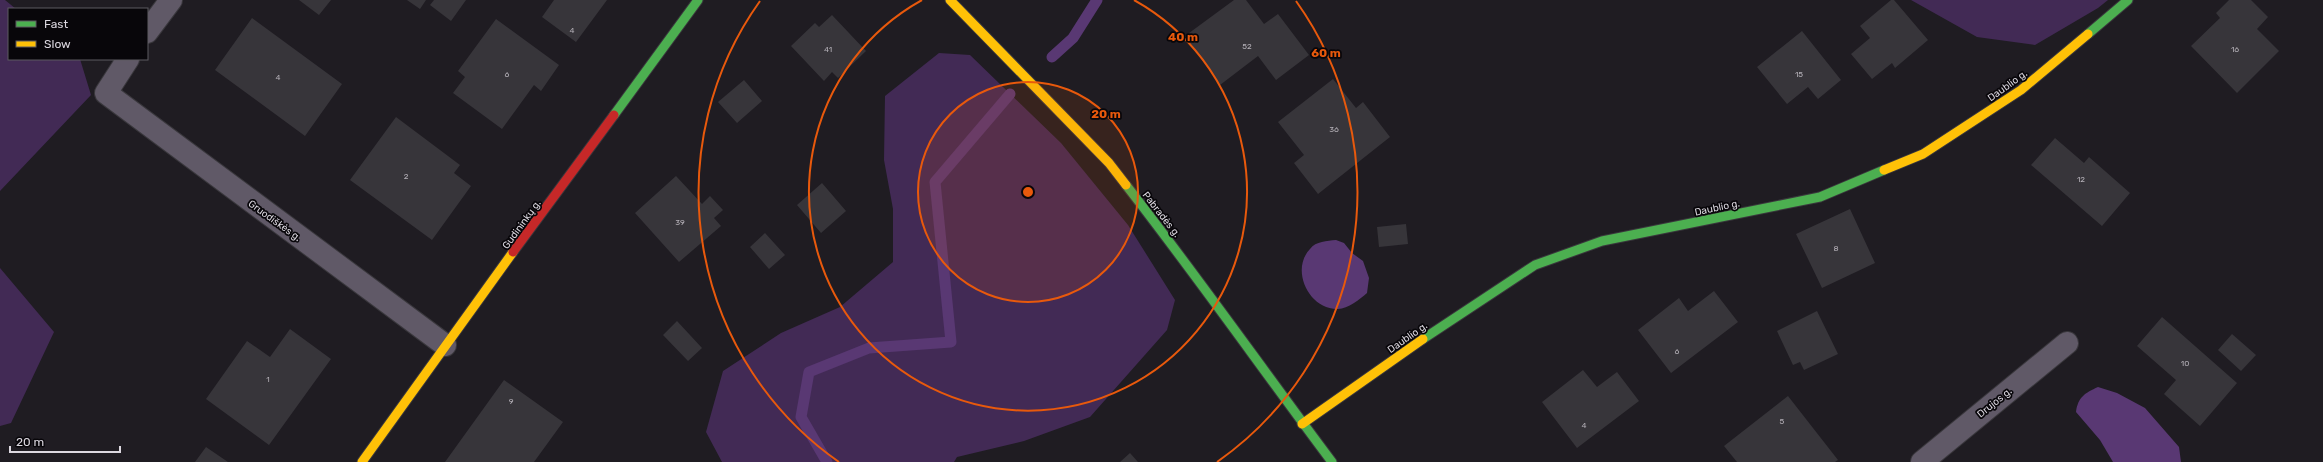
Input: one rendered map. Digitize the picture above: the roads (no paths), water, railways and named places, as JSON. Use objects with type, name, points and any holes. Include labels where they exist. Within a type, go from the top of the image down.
[{"type":"street","points":[[148,31],[171,0]]},
{"type":"street","name":"Gudininkų g.","points":[[362,462],[445,345],[698,0]]},
{"type":"street","name":"Pabradės g.","points":[[950,0],[1109,163],[1190,267],[1302,424],[1332,462]]},
{"type":"street","name":"Daublio g.","points":[[1302,424],[1434,331],[1535,265],[1602,241],[1820,197],[1923,154],[2021,90],[2128,0]]},
{"type":"street","name":"Gruodiškės g.","points":[[127,60],[106,93],[445,345]]},
{"type":"street","name":"Drujos g.","points":[[1922,462],[2067,342]]},
{"type":"waterway","points":[[1052,57],[1073,38],[1097,0]]},
{"type":"waterway","points":[[827,462],[801,417],[809,372],[869,348],[951,342],[935,182],[1010,94]]}]
